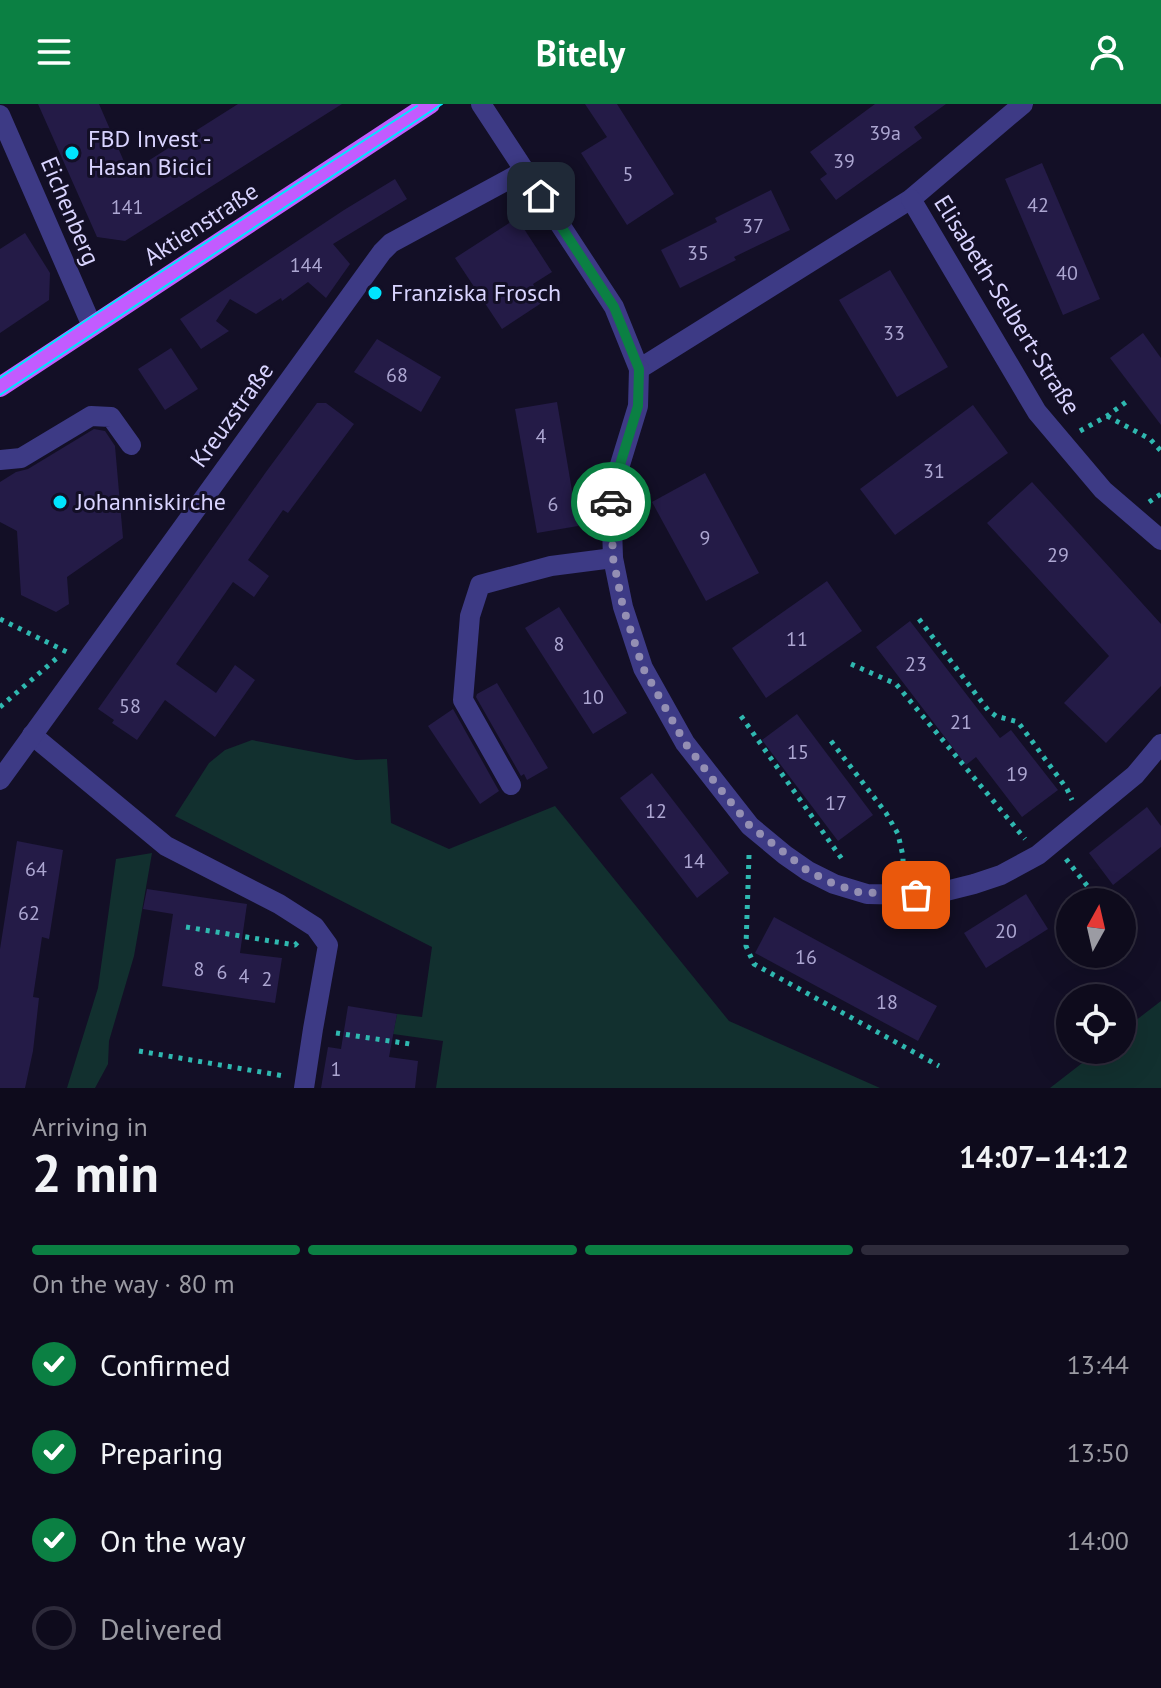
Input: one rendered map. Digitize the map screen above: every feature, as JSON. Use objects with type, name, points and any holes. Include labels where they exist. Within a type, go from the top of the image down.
[{"type":"main road","name":"Aktienstraße","points":[[0,387],[430,104]]},
{"type":"street","points":[[481,104],[614,307],[639,369],[638,406],[611,494],[613,558],[623,607],[643,668],[685,743],[750,826],[808,871],[834,884],[867,894],[946,891],[1001,875],[1046,849],[1135,775],[1161,744]]},
{"type":"street","name":"Elisabeth-Selbert-Straße","points":[[639,369],[911,199],[1020,105]]},
{"type":"street","name":"Eichenberg","points":[[0,115],[92,326]]},
{"type":"street","name":"Kreuzstraße","points":[[0,780],[382,252],[391,243],[524,171]]},
{"type":"street","name":"Elisabeth-Selbert-Straße","points":[[911,199],[1037,412],[1103,490],[1161,540]]},
{"type":"street","points":[[0,460],[21,458],[91,416],[111,417],[131,445]]},
{"type":"street","points":[[511,785],[463,700],[470,616],[480,585],[551,566],[613,558]]},
{"type":"street","points":[[32,735],[166,846],[279,904],[315,927],[328,945],[305,1083]]},
{"type":"path","points":[[1062,441],[1126,402]]},
{"type":"path","points":[[1107,416],[1150,439],[1161,451]]},
{"type":"path","points":[[0,619],[62,648],[0,707]]},
{"type":"path","points":[[919,619],[988,710],[996,716],[1018,722],[1067,789],[1081,820]]},
{"type":"path","points":[[851,664],[896,684],[1046,849],[1086,888]]},
{"type":"path","points":[[741,716],[867,894]]},
{"type":"path","points":[[831,741],[886,813],[898,834],[903,856],[903,894]]},
{"type":"path","points":[[750,826],[746,946],[754,964],[939,1066]]},
{"type":"path","points":[[186,927],[295,945],[315,927]]},
{"type":"path","points":[[313,1029],[410,1044]]},
{"type":"path","points":[[139,1051],[305,1083]]},
{"type":"green space","points":[[252,740],[356,760],[387,759],[391,823],[449,849],[555,806],[729,1021],[880,1088],[436,1088],[443,1041],[393,1034],[397,1014],[422,1017],[432,947],[175,816],[209,763],[225,750]]},
{"type":"green space","points":[[152,853],[134,956],[109,1041],[108,1064],[95,1088],[67,1088],[98,988],[116,859]]},
{"type":"green space","points":[[1161,1001],[1161,1088],[1050,1088],[1081,1064],[1136,1064],[1136,1020]]},
{"type":"building","points":[[38,104],[99,104],[129,173],[238,104],[342,104],[125,241],[97,237]]},
{"type":"building","points":[[585,104],[617,104],[674,194],[627,225],[581,153],[607,137]]},
{"type":"building","points":[[875,104],[946,104],[914,127],[922,138],[836,200],[820,179],[827,174],[810,152]]},
{"type":"building","points":[[1042,163],[1100,299],[1063,315],[1005,179]]},
{"type":"building","points":[[395,179],[407,199],[333,244],[350,264],[326,298],[308,282],[282,301],[281,298],[256,314],[230,299],[216,321],[229,331],[201,349],[180,319]]},
{"type":"building","points":[[771,190],[790,230],[680,288],[661,250]]},
{"type":"building","points":[[517,218],[552,272],[533,284],[543,302],[502,329],[455,258]]},
{"type":"building","points":[[25,233],[50,273],[49,300],[0,333],[0,249]]},
{"type":"building","points":[[890,270],[948,367],[897,397],[839,300]]},
{"type":"building","points":[[1143,333],[1161,358],[1161,425],[1110,358]]},
{"type":"building","points":[[377,339],[441,377],[421,412],[354,372]]},
{"type":"building","points":[[171,348],[198,389],[165,410],[138,369]]},
{"type":"building","points":[[557,402],[578,526],[537,533],[515,409]]},
{"type":"building","points":[[317,403],[326,403],[354,424],[288,513],[283,510],[248,560],[269,576],[254,597],[233,582],[176,664],[216,693],[235,665],[255,680],[215,737],[165,700],[137,740],[98,709]]},
{"type":"building","points":[[973,405],[1008,453],[895,535],[860,489]]},
{"type":"building","name":"Johanniskirche","points":[[94,429],[105,431],[115,446],[123,538],[67,577],[69,604],[56,612],[21,595],[17,531],[0,522],[0,482],[28,469]]},
{"type":"building","points":[[705,473],[759,573],[706,601],[652,502]]},
{"type":"building","points":[[1032,482],[1161,624],[1161,686],[1106,743],[1064,703],[1109,656],[987,523]]},
{"type":"building","points":[[827,581],[862,631],[766,698],[732,648]]},
{"type":"building","points":[[559,607],[627,713],[593,734],[525,628]]},
{"type":"building","points":[[910,621],[1000,738],[1011,730],[1058,790],[1022,817],[976,757],[966,765],[876,647]]},
{"type":"building","points":[[497,683],[548,768],[527,780],[524,774],[521,776],[476,697]]},
{"type":"building","points":[[453,709],[499,791],[480,804],[428,726]]},
{"type":"building","points":[[797,714],[873,815],[838,841],[762,740]]},
{"type":"building","points":[[652,773],[729,873],[697,898],[620,798]]},
{"type":"building","points":[[1147,807],[1161,826],[1161,847],[1113,885],[1089,853]]},
{"type":"building","points":[[17,841],[63,850],[49,939],[42,937],[33,997],[39,998],[25,1088],[0,1088],[0,949]]},
{"type":"building","points":[[147,889],[247,904],[240,953],[282,958],[275,1003],[162,986],[173,914],[143,909]]},
{"type":"building","points":[[1026,894],[1048,929],[986,968],[964,933]]},
{"type":"building","points":[[774,917],[937,1006],[918,1041],[755,953]]},
{"type":"building","points":[[348,1006],[397,1014],[389,1057],[418,1061],[415,1088],[321,1088],[328,1047],[341,1049]]},
{"type":"tram line","points":[[0,395],[442,104]]},
{"type":"tram line","points":[[0,378],[417,106]]},
{"type":"way so far","points":[[611,502],[613,558],[623,607],[643,668],[685,743],[717,785],[750,826],[808,871],[834,884],[867,894],[916,895]]},
{"type":"place","name":"FBD Invest - Hasan Bicici","points":[[72,153]]},
{"type":"place","name":"Franziska Frosch","points":[[375,293]]},
{"type":"place","name":"Johanniskirche","points":[[60,502]]},
{"type":"route","points":[[541,196],[614,307],[639,369],[638,406],[611,502]]}]
